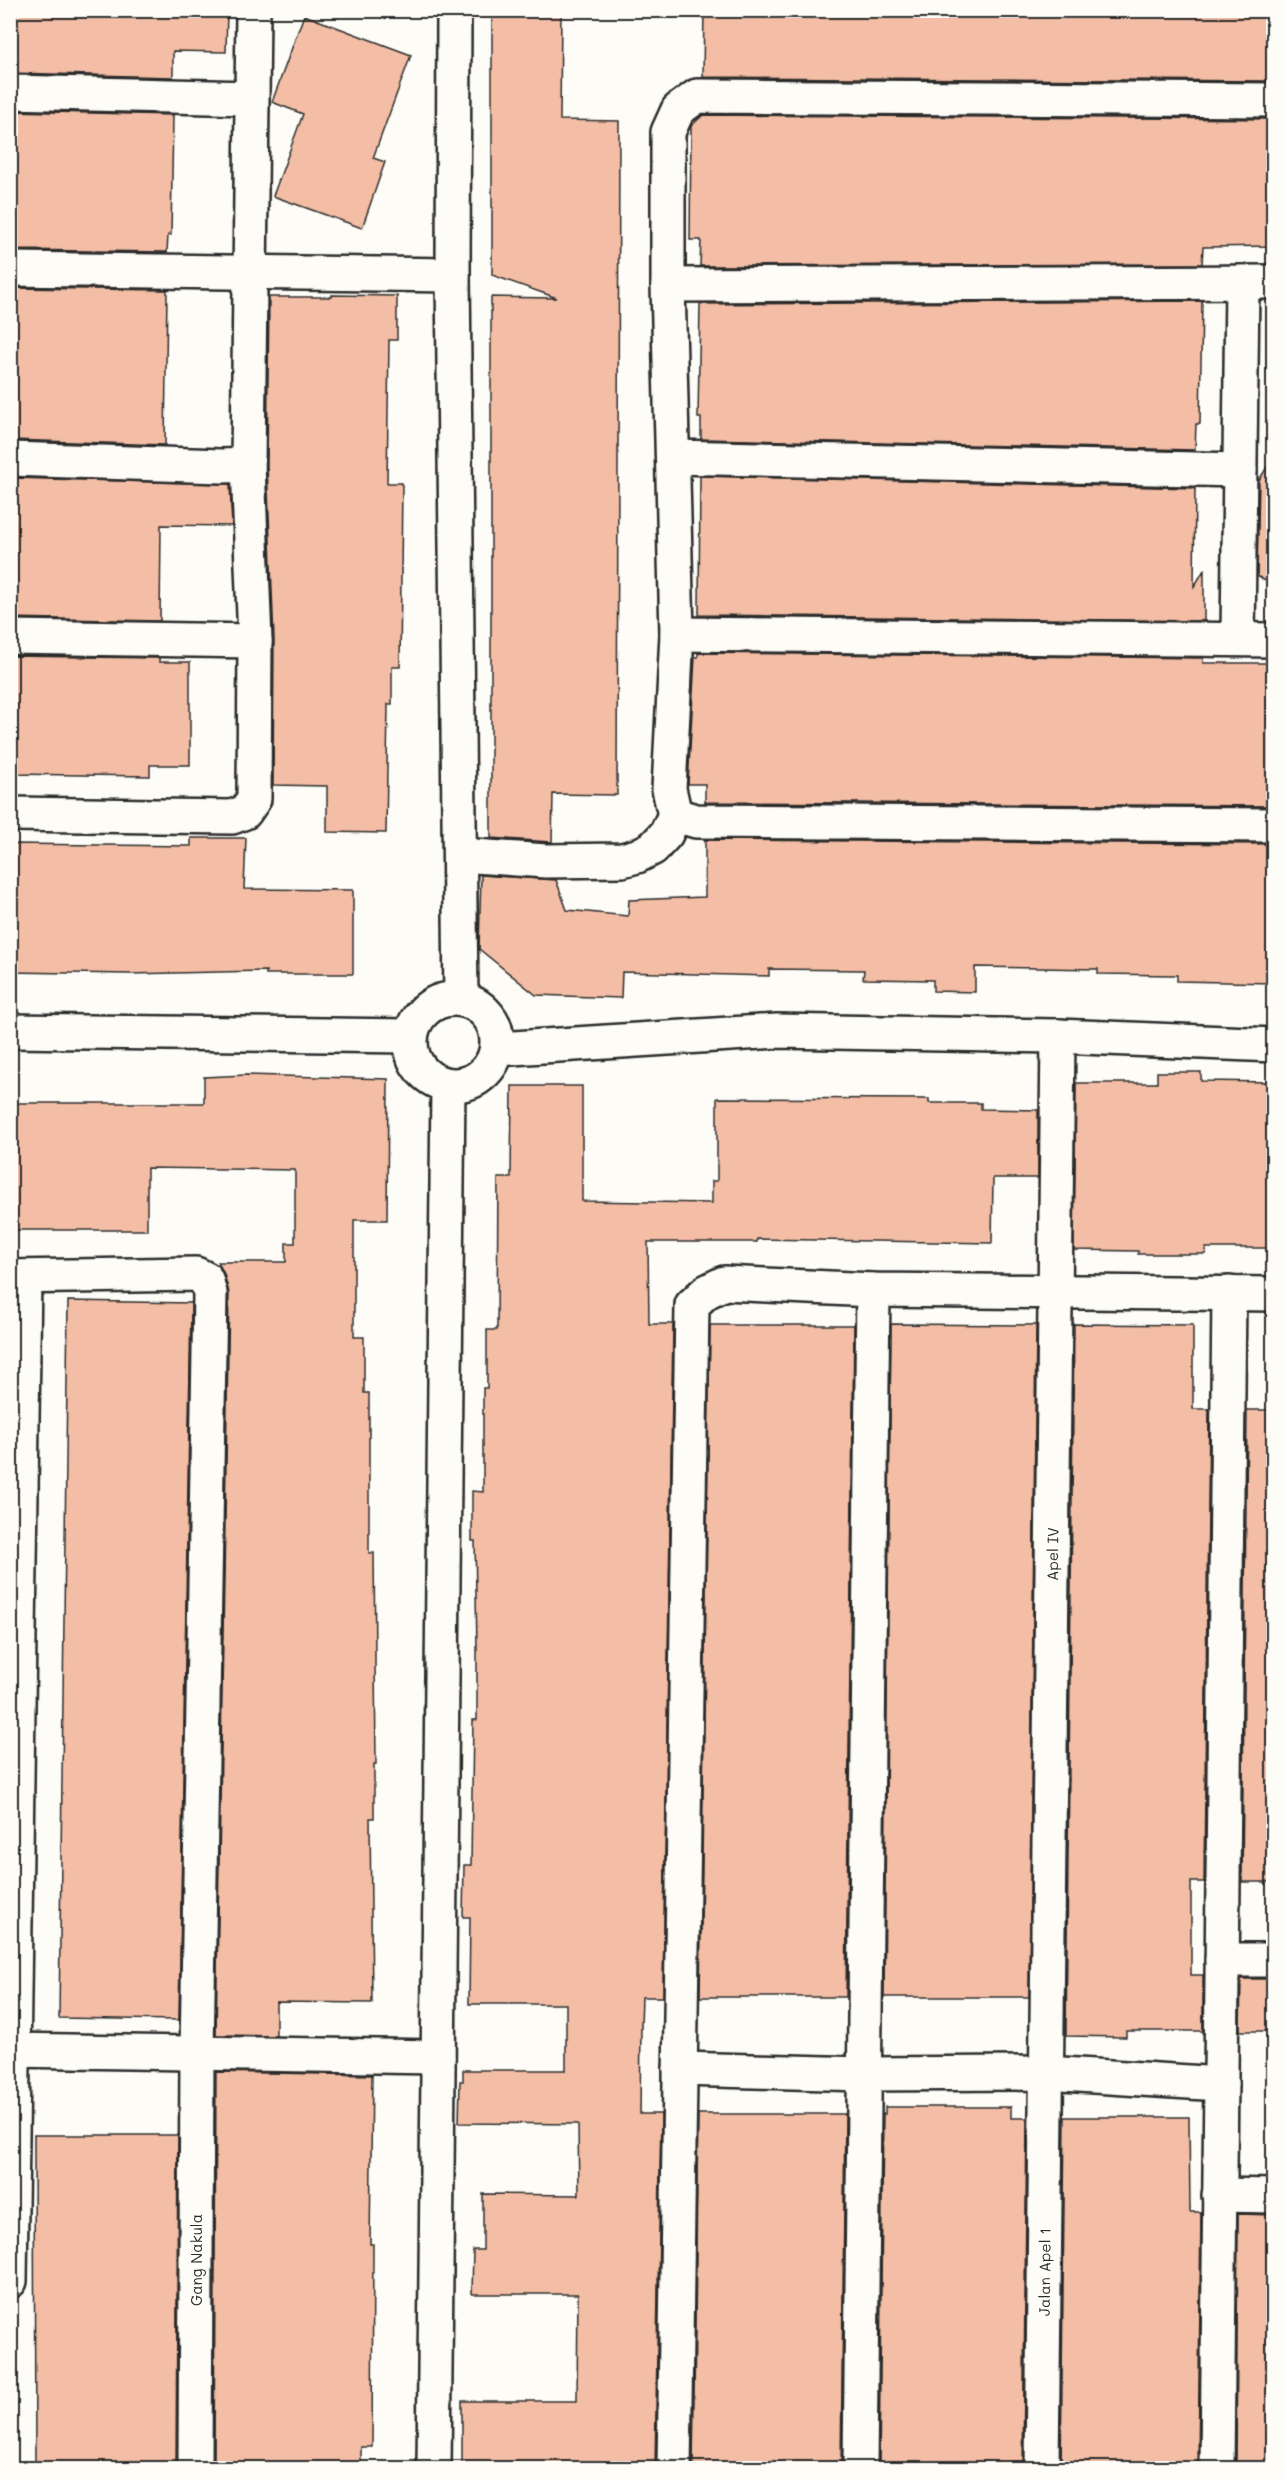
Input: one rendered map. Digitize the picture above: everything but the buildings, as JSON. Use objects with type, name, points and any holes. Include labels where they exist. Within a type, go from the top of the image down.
[{"type":"street","points":[[10,814],[232,817],[245,812],[254,799],[255,641],[248,465],[248,272],[253,10]]},
{"type":"street","points":[[454,10],[453,275],[461,999]]},
{"type":"street","points":[[10,92],[250,98]]},
{"type":"street","points":[[460,855],[546,861],[622,860],[637,856],[652,848],[666,834],[675,815],[669,789],[677,634],[668,132],[678,110],[697,96],[1274,100]]},
{"type":"street","points":[[10,269],[453,275]]},
{"type":"street","points":[[669,285],[1258,282],[1240,470],[1238,639]]},
{"type":"street","points":[[673,457],[1240,470]]},
{"type":"street","points":[[10,459],[248,465]]},
{"type":"street","points":[[677,634],[1274,640]]},
{"type":"street","points":[[10,637],[255,641]]},
{"type":"street","points":[[675,815],[696,821],[1274,825]]},
{"type":"street","points":[[444,999],[461,999],[477,1005],[489,1017],[496,1032],[497,1049],[491,1065],[480,1077],[465,1084],[448,1085],[432,1080],[419,1068],[412,1053],[411,1036],[416,1020],[429,1007],[444,999]]},
{"type":"street","points":[[10,1031],[411,1036]]},
{"type":"street","points":[[497,1049],[777,1031],[1058,1036],[1274,1045]]},
{"type":"street","name":"Apel IV","points":[[1046,2073],[1058,1036]]},
{"type":"street","points":[[434,2469],[448,1085]]},
{"type":"street","name":"Gang Nakula","points":[[17,1277],[196,1274],[206,1279],[210,1293],[196,2052],[195,2469]]},
{"type":"street","points":[[10,2281],[17,1277]]},
{"type":"street","points":[[674,2469],[692,1305],[706,1292],[724,1283],[873,1290],[1274,1294]]},
{"type":"street","points":[[860,2469],[873,1290]]},
{"type":"street","points":[[1217,2469],[1229,1293]]},
{"type":"street","points":[[1222,1960],[1274,1960]]},
{"type":"street","points":[[12,2050],[438,2057]]},
{"type":"street","points":[[680,2069],[864,2074],[1046,2073],[1221,2084]]},
{"type":"street","name":"Jalan Apel 1","points":[[1042,2469],[1046,2073]]},
{"type":"street","points":[[1219,2195],[1274,2196]]}]
